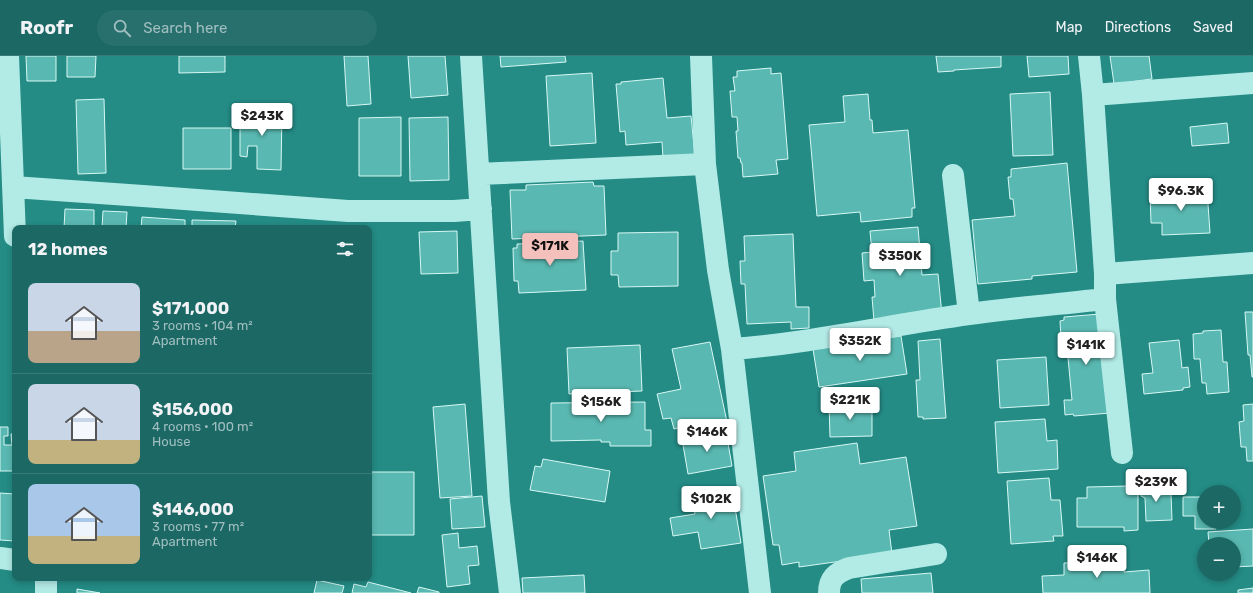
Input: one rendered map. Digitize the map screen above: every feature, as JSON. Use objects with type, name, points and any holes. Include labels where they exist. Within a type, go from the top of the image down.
[{"type":"street","points":[[8,56],[15,225]]},
{"type":"street","points":[[470,56],[479,174],[499,502],[510,593]]},
{"type":"street","points":[[701,56],[705,164],[718,270],[732,349],[760,593]]},
{"type":"street","points":[[1089,56],[1105,274],[1105,300],[1122,453]]},
{"type":"street","points":[[1093,95],[1253,83]]},
{"type":"street","points":[[479,174],[705,164]]},
{"type":"street","points":[[953,175],[969,314]]},
{"type":"street","points":[[13,187],[348,211],[454,211],[480,209]]},
{"type":"street","points":[[1105,274],[1253,263]]},
{"type":"street","points":[[732,349],[759,347],[856,333],[969,314],[1105,300]]},
{"type":"street","points":[[829,593],[831,580],[838,572],[849,568],[936,554]]},
{"type":"street","points":[[0,558],[12,560]]},
{"type":"street","points":[[46,581],[46,593]]},
{"type":"building","points":[[26,56],[56,56],[56,81],[27,81]]},
{"type":"building","points":[[67,56],[96,56],[95,77],[67,77]]},
{"type":"building","points":[[179,56],[225,56],[225,72],[179,73]]},
{"type":"building","points":[[344,56],[368,56],[371,104],[347,106]]},
{"type":"building","points":[[408,56],[445,56],[448,95],[411,98]]},
{"type":"building","points":[[500,56],[565,56],[566,62],[501,67]]},
{"type":"building","points":[[936,56],[1001,56],[1001,67],[938,72]]},
{"type":"building","points":[[1027,56],[1068,56],[1069,74],[1029,77]]},
{"type":"building","points":[[1110,56],[1149,56],[1152,79],[1114,84]]},
{"type":"building","points":[[771,68],[771,74],[781,73],[788,159],[776,160],[778,174],[743,177],[742,163],[740,158],[738,158],[736,131],[738,131],[737,117],[732,117],[730,91],[735,91],[733,77],[737,77],[737,71]]},
{"type":"building","points":[[592,73],[596,143],[550,146],[546,76]]},
{"type":"building","points":[[663,78],[667,118],[691,116],[695,156],[663,158],[662,142],[626,145],[625,131],[620,132],[616,84],[621,84],[621,82]]},
{"type":"building","points":[[1050,92],[1053,155],[1013,156],[1010,94]]},
{"type":"building","points":[[868,94],[870,120],[872,120],[873,133],[908,130],[915,208],[912,208],[912,217],[861,222],[860,212],[817,216],[809,125],[845,122],[843,96]]},
{"type":"building","points":[[104,99],[106,173],[78,174],[76,100]]},
{"type":"building","points":[[240,110],[282,111],[281,170],[257,169],[257,146],[248,146],[247,157],[240,156]]},
{"type":"building","points":[[401,117],[401,176],[359,176],[359,118]]},
{"type":"building","points":[[448,117],[449,180],[410,181],[409,118]]},
{"type":"building","points":[[1227,123],[1229,143],[1192,146],[1190,127]]},
{"type":"building","points":[[183,128],[231,128],[231,169],[183,169]]},
{"type":"building","points":[[1067,163],[1077,272],[1032,276],[1032,279],[978,284],[972,220],[1015,216],[1013,199],[1010,199],[1008,177],[1011,177],[1011,169]]},
{"type":"building","points":[[593,182],[594,186],[604,186],[606,235],[512,239],[510,190],[526,190],[526,185]]},
{"type":"building","points":[[1207,190],[1210,233],[1162,235],[1162,223],[1151,223],[1150,193]]},
{"type":"building","points":[[65,209],[94,210],[94,225],[64,225]]},
{"type":"building","points":[[103,211],[127,212],[126,225],[102,225]]},
{"type":"building","points":[[142,217],[185,220],[185,225],[141,225]]},
{"type":"building","points":[[192,220],[236,221],[235,225],[192,225]]},
{"type":"building","points":[[918,227],[922,275],[938,274],[942,315],[874,321],[872,297],[875,297],[874,280],[864,281],[862,253],[872,252],[870,231]]},
{"type":"building","points":[[457,231],[458,273],[421,274],[419,232]]},
{"type":"building","points":[[678,232],[678,286],[619,287],[618,275],[611,275],[611,251],[618,251],[618,233]]},
{"type":"building","points":[[793,234],[796,307],[809,307],[809,328],[791,329],[791,322],[747,324],[745,284],[741,284],[740,261],[745,261],[744,236]]},
{"type":"building","points":[[583,241],[586,290],[519,293],[518,281],[514,281],[513,248],[517,248],[517,244]]},
{"type":"building","points":[[1245,312],[1253,312],[1253,377],[1250,355],[1248,355]]},
{"type":"building","points":[[1100,314],[1110,413],[1074,416],[1073,414],[1065,415],[1064,400],[1072,400],[1066,337],[1061,338],[1060,321],[1064,320],[1064,317]]},
{"type":"building","points":[[1221,330],[1223,362],[1227,362],[1229,392],[1207,394],[1206,383],[1202,383],[1200,359],[1194,359],[1193,334],[1203,333],[1203,331]]},
{"type":"building","points":[[901,336],[907,374],[819,387],[813,349]]},
{"type":"building","points":[[940,339],[946,418],[923,419],[923,417],[918,417],[916,380],[920,380],[918,341]]},
{"type":"building","points":[[1179,340],[1182,368],[1188,367],[1190,387],[1183,388],[1183,390],[1144,394],[1142,374],[1153,373],[1149,343]]},
{"type":"building","points":[[710,342],[727,422],[690,430],[689,425],[674,429],[671,418],[663,419],[657,394],[681,389],[672,349]]},
{"type":"building","points":[[640,345],[642,391],[569,394],[567,348]]},
{"type":"building","points":[[1046,357],[1049,405],[1000,408],[997,360]]},
{"type":"building","points":[[645,402],[645,430],[651,430],[651,446],[610,446],[610,442],[601,442],[601,440],[551,441],[551,403]]},
{"type":"building","points":[[860,403],[861,411],[872,411],[872,436],[830,437],[829,404]]},
{"type":"building","points":[[465,404],[472,496],[440,498],[433,407]]},
{"type":"building","points":[[1253,404],[1253,461],[1247,461],[1246,447],[1241,447],[1239,422],[1244,421],[1243,405]]},
{"type":"building","points":[[1045,419],[1047,441],[1057,440],[1058,469],[998,473],[995,422]]},
{"type":"building","points":[[0,427],[8,427],[8,436],[4,436],[4,445],[12,445],[12,471],[0,471]]},
{"type":"building","points":[[726,432],[732,466],[688,474],[682,439]]},
{"type":"building","points":[[857,443],[860,464],[906,457],[917,526],[889,530],[892,554],[799,567],[799,562],[782,565],[779,545],[773,545],[763,476],[796,471],[794,452]]},
{"type":"building","points":[[543,459],[610,471],[605,502],[530,490],[535,466],[541,467]]},
{"type":"building","points":[[372,472],[414,472],[414,535],[372,535]]},
{"type":"building","points":[[1049,478],[1051,500],[1060,500],[1063,536],[1053,536],[1054,541],[1011,544],[1007,481]]},
{"type":"building","points":[[1141,482],[1159,482],[1159,495],[1171,494],[1172,520],[1146,521],[1145,498],[1141,496]]},
{"type":"building","points":[[1129,486],[1129,493],[1138,493],[1138,530],[1124,531],[1124,527],[1077,527],[1077,498],[1087,498],[1087,487]]},
{"type":"building","points":[[732,490],[741,543],[701,549],[698,532],[673,536],[670,518],[695,514],[692,496]]},
{"type":"building","points":[[0,493],[12,494],[12,541],[0,540]]},
{"type":"building","points":[[482,496],[485,527],[452,529],[450,499]]},
{"type":"building","points":[[1183,497],[1197,497],[1197,529],[1195,529],[1195,516],[1183,516]]},
{"type":"building","points":[[1253,529],[1253,566],[1241,567],[1241,537],[1208,537],[1208,532]]},
{"type":"building","points":[[458,533],[459,548],[477,546],[479,565],[468,566],[470,584],[447,587],[442,535]]},
{"type":"building","points":[[1123,560],[1124,572],[1149,570],[1150,593],[1043,593],[1042,576],[1064,575],[1064,563]]},
{"type":"building","points":[[931,573],[933,593],[862,593],[861,579]]},
{"type":"building","points":[[584,575],[585,593],[523,593],[522,578]]},
{"type":"building","points":[[317,581],[344,586],[342,593],[314,593]]},
{"type":"building","points":[[368,582],[411,593],[352,593],[354,584],[366,587]]},
{"type":"building","points":[[419,587],[439,592],[439,593],[417,593]]},
{"type":"building","points":[[1253,588],[1253,593],[1238,593],[1238,590]]},
{"type":"building","points":[[77,589],[100,593],[77,593]]}]
